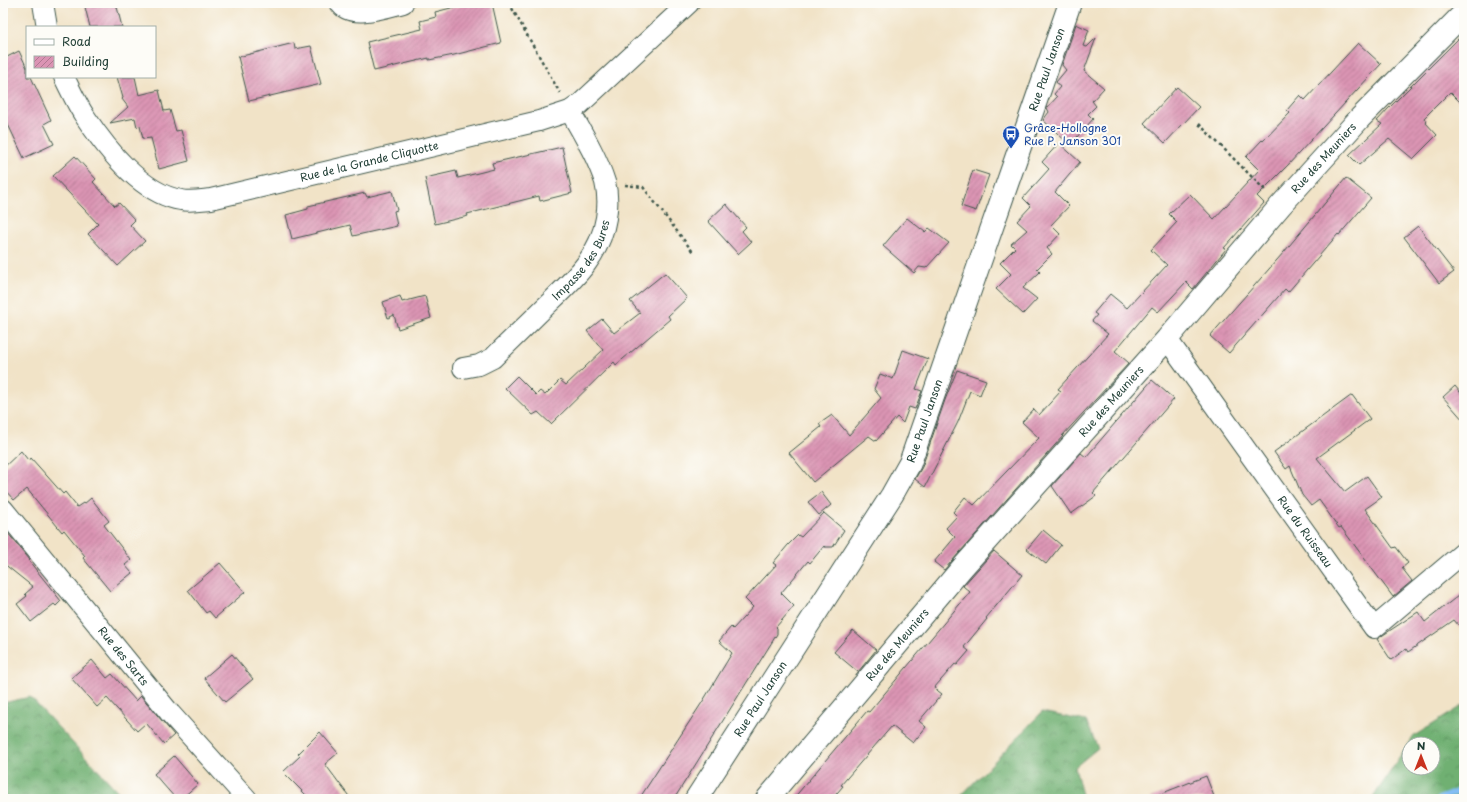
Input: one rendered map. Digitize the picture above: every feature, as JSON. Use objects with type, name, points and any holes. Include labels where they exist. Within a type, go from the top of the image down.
[{"type":"street","points":[[43,3],[47,26]]},
{"type":"street","points":[[340,3],[342,7],[355,12],[403,3]]},
{"type":"street","name":"Rue de la Grande Cliquotte","points":[[65,78],[85,117],[121,161],[149,187],[165,196],[180,200],[196,201],[211,199],[539,121],[570,111],[594,93],[689,3]]},
{"type":"street","name":"Rue Paul Janson","points":[[696,799],[892,495],[910,463],[1070,3]]},
{"type":"street","name":"Rue des Meuniers","points":[[767,799],[962,568],[1167,339],[1281,205],[1360,118],[1464,13]]},
{"type":"street","name":"Impasse des Bures","points":[[463,368],[479,365],[493,358],[588,264],[596,250],[605,225],[608,203],[605,183],[598,165],[570,111]]},
{"type":"street","name":"Rue du Ruisseau","points":[[1167,339],[1374,628],[1464,552]]},
{"type":"street","name":"Rue des Sarts","points":[[3,509],[169,712],[247,799]]},
{"type":"path","points":[[509,3],[548,72]]},
{"type":"path","points":[[1199,124],[1281,205]]},
{"type":"path","points":[[605,183],[643,187],[693,252]]},
{"type":"green space","points":[[30,697],[125,799],[3,799],[3,703]]},
{"type":"green space","points":[[1464,705],[1464,799],[1372,799],[1401,756],[1401,776],[1441,776],[1441,736],[1414,736]]},
{"type":"green space","points":[[1042,712],[1086,721],[1098,748],[1075,767],[1083,799],[958,799]]},
{"type":"building","points":[[84,3],[116,3],[122,26],[90,26]]},
{"type":"building","points":[[471,3],[492,3],[501,43],[454,55],[429,60],[429,58],[374,71],[367,42],[422,29],[420,21],[436,17],[435,12]]},
{"type":"building","points":[[1076,24],[1089,30],[1083,46],[1087,47],[1096,38],[1084,71],[1104,88],[1092,101],[1096,106],[1088,114],[1093,119],[1070,145],[1043,120],[1049,112],[1047,108],[1057,97],[1054,94],[1060,87],[1056,82],[1066,70],[1062,65]]},
{"type":"building","points":[[1464,33],[1464,106],[1450,92],[1424,118],[1426,121],[1425,122],[1437,135],[1413,159],[1389,139],[1359,165],[1349,155],[1382,124],[1377,121],[1388,109]]},
{"type":"building","points":[[294,43],[295,49],[311,46],[321,84],[249,101],[238,57]]},
{"type":"building","points":[[1358,43],[1381,64],[1288,165],[1257,196],[1264,203],[1224,248],[1226,249],[1193,289],[1186,282],[1158,312],[1152,307],[1115,351],[1129,363],[1062,436],[944,570],[934,562],[955,537],[946,528],[957,516],[953,512],[965,497],[974,505],[1039,438],[1022,422],[1034,409],[1039,415],[1061,391],[1058,389],[1108,334],[1092,321],[1097,315],[1094,313],[1110,294],[1127,308],[1167,265],[1151,250],[1177,222],[1169,214],[1190,194],[1214,219],[1259,170],[1246,157],[1290,113],[1287,110],[1300,95],[1305,100]]},
{"type":"building","points":[[19,51],[26,66],[26,78],[31,78],[51,120],[44,124],[54,144],[24,158],[3,114],[3,59]]},
{"type":"building","points":[[117,78],[135,78],[139,95],[159,90],[164,111],[170,110],[176,131],[181,130],[189,161],[159,169],[151,138],[143,139],[140,126],[137,127],[135,118],[110,123],[128,107],[122,99]]},
{"type":"building","points":[[1177,87],[1199,107],[1165,143],[1144,123]]},
{"type":"building","points":[[1059,143],[1080,162],[1055,192],[1069,206],[1051,225],[1060,234],[1047,248],[1052,254],[1037,269],[1040,272],[1023,288],[1037,299],[1023,314],[996,289],[1011,274],[1000,263],[1015,248],[1011,244],[1027,230],[1017,221],[1031,206],[1023,198],[1049,169],[1042,162]]},
{"type":"building","points":[[562,147],[572,193],[540,201],[539,196],[467,214],[468,216],[435,224],[425,178],[456,171],[458,178],[494,169],[492,163]]},
{"type":"building","points":[[75,156],[96,179],[93,182],[115,206],[119,203],[135,220],[130,225],[145,241],[118,266],[88,234],[98,224],[53,176]]},
{"type":"building","points":[[973,170],[989,175],[976,211],[961,206]]},
{"type":"building","points":[[1346,178],[1371,198],[1288,292],[1285,289],[1229,353],[1210,336],[1284,252]]},
{"type":"building","points":[[392,191],[397,210],[394,211],[397,226],[353,236],[350,225],[292,239],[286,215],[308,209],[308,206],[365,193],[367,197]]},
{"type":"building","points":[[726,204],[746,227],[742,231],[751,242],[738,254],[708,221]]},
{"type":"building","points":[[907,218],[925,232],[929,228],[949,243],[926,268],[919,267],[914,273],[883,246]]},
{"type":"building","points":[[1418,226],[1454,272],[1439,283],[1404,237]]},
{"type":"building","points":[[665,273],[687,298],[668,316],[670,319],[616,365],[614,362],[551,424],[538,412],[533,415],[505,388],[517,376],[536,395],[540,391],[545,395],[560,380],[566,385],[603,350],[587,331],[602,319],[614,333],[640,313],[630,301]]},
{"type":"building","points":[[400,296],[402,302],[425,296],[431,318],[398,329],[394,315],[388,318],[383,302]]},
{"type":"building","points":[[903,350],[928,359],[916,389],[922,391],[915,409],[909,407],[903,423],[897,417],[876,441],[869,436],[813,482],[789,453],[821,427],[819,424],[832,415],[849,435],[881,398],[874,389],[880,374],[893,379]]},
{"type":"building","points":[[957,370],[986,380],[980,395],[970,391],[958,422],[925,487],[915,479],[922,467]]},
{"type":"building","points":[[1152,380],[1174,399],[1093,493],[1096,496],[1071,514],[1052,486],[1081,453],[1086,457]]},
{"type":"building","points":[[1455,386],[1464,397],[1464,421],[1443,397]]},
{"type":"building","points":[[1352,395],[1370,419],[1317,458],[1345,492],[1367,476],[1382,497],[1365,509],[1393,548],[1396,547],[1408,563],[1402,568],[1412,581],[1393,597],[1319,500],[1311,506],[1302,495],[1290,466],[1286,469],[1274,452]]},
{"type":"building","points":[[21,451],[28,460],[31,458],[63,494],[65,492],[77,507],[83,503],[84,504],[91,498],[109,521],[104,525],[131,560],[125,565],[132,573],[110,591],[83,558],[85,556],[64,530],[62,532],[27,489],[14,500],[3,488],[3,468]]},
{"type":"building","points":[[821,492],[831,505],[819,515],[808,502]]},
{"type":"building","points":[[824,513],[844,530],[833,547],[824,546],[810,563],[808,561],[781,593],[794,606],[776,627],[777,634],[674,799],[639,799],[703,701],[732,653],[719,641],[731,627],[733,629],[753,607],[745,599],[776,565],[773,563],[788,545],[798,535],[801,537]]},
{"type":"building","points":[[3,529],[30,560],[29,561],[61,601],[56,606],[54,604],[31,622],[17,604],[27,596],[25,594],[33,587],[3,563]]},
{"type":"building","points":[[1043,530],[1061,545],[1046,564],[1027,549]]},
{"type":"building","points":[[994,551],[1022,575],[964,647],[969,651],[957,665],[955,664],[934,688],[942,694],[919,721],[926,727],[913,743],[892,726],[841,785],[843,786],[832,799],[793,799],[867,711],[869,712],[970,592],[963,586]]},
{"type":"building","points":[[220,563],[245,592],[215,618],[209,611],[206,613],[188,590]]},
{"type":"building","points":[[1464,591],[1464,632],[1454,620],[1408,652],[1406,649],[1391,660],[1377,639],[1418,612],[1425,622]]},
{"type":"building","points":[[853,630],[876,650],[858,672],[834,652]]},
{"type":"building","points":[[232,654],[253,679],[225,702],[204,678]]},
{"type":"building","points":[[92,660],[107,678],[112,674],[136,701],[141,696],[174,735],[164,744],[146,723],[137,731],[107,698],[97,707],[71,678]]},
{"type":"building","points":[[320,732],[338,753],[325,764],[351,799],[310,799],[283,772],[300,756],[298,754]]},
{"type":"building","points":[[174,756],[198,784],[181,799],[176,799],[154,774]]},
{"type":"building","points":[[1206,776],[1215,799],[1150,799],[1150,798]]},
{"type":"waterway","points":[[1439,799],[1464,789]]},
{"type":"place","name":"Grâce-Hollogne Rue P. Janson 301","points":[[1011,149]]}]
